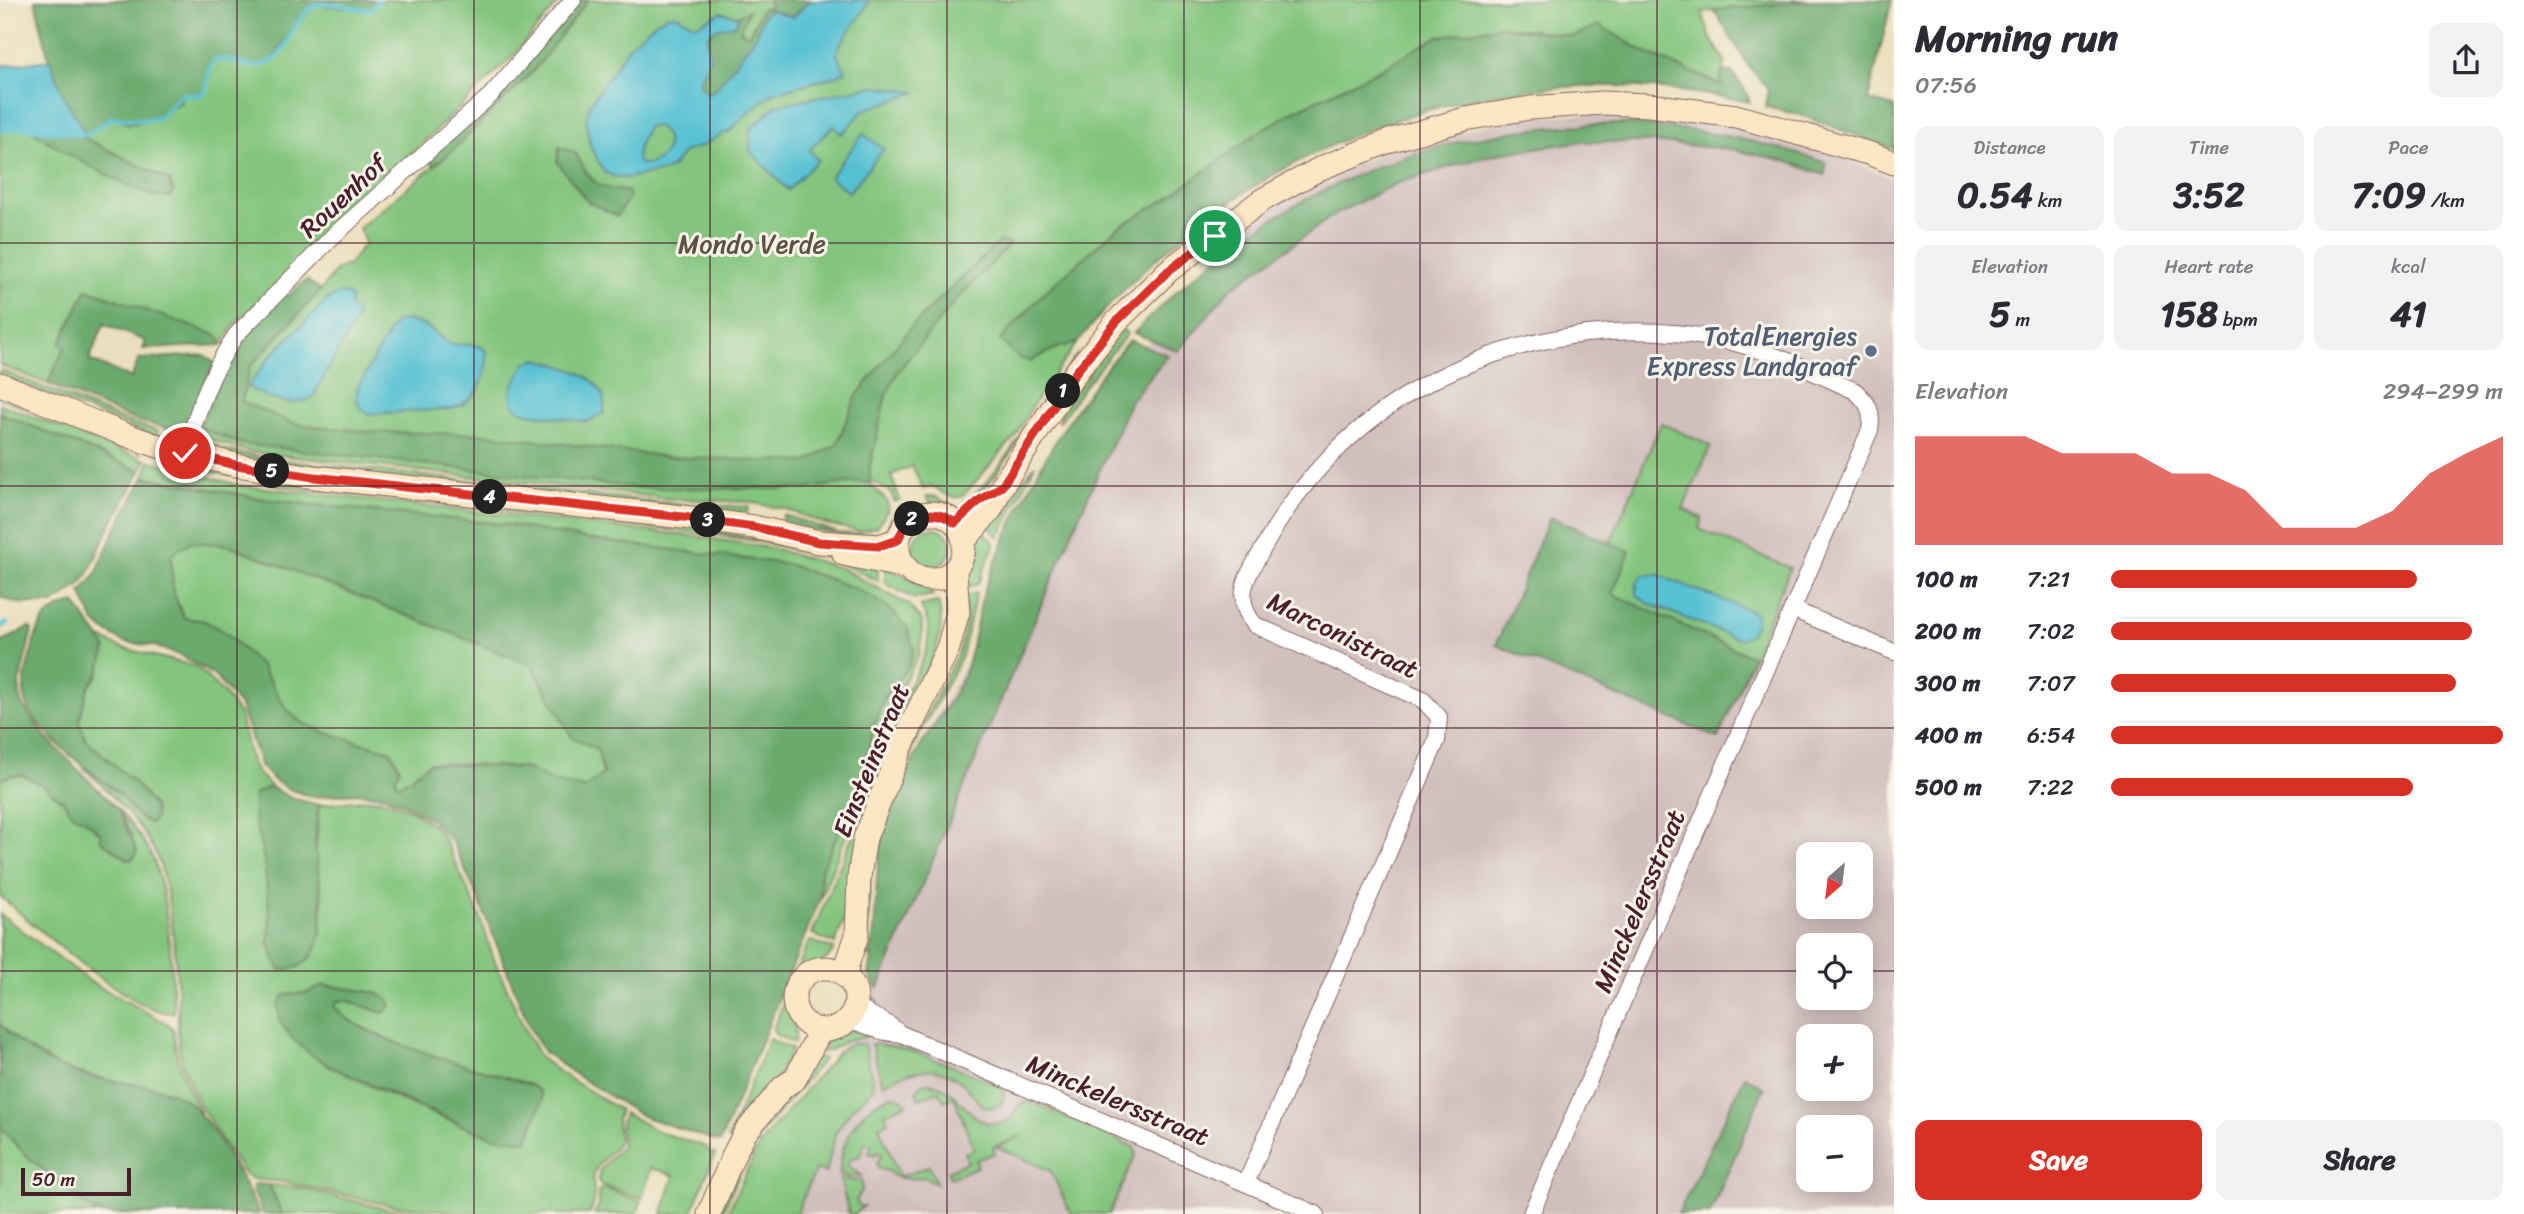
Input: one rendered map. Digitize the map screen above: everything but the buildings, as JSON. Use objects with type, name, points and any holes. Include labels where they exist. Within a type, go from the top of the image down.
[{"type":"main road","points":[[960,532],[991,509],[1002,486],[1076,372],[1128,310],[1168,271],[1262,200],[1321,169],[1392,140],[1465,118],[1564,105],[1649,105],[1701,111],[1764,123],[1894,163]]},
{"type":"main road","points":[[1818,139],[1894,176]]},
{"type":"main road","points":[[0,384],[121,433],[185,453],[236,465],[314,477],[694,519],[754,527],[819,542],[879,546],[898,540]]},
{"type":"main road","points":[[938,514],[960,532],[961,561],[945,575],[925,579],[914,575],[900,559],[898,540],[902,530],[909,521],[918,516],[938,514]]},
{"type":"main road","points":[[819,542],[847,556],[905,567]]},
{"type":"main road","name":"Einsteinstraat","points":[[837,973],[847,965],[857,935],[861,859],[870,823],[909,727],[943,660],[958,612],[945,575]]},
{"type":"main road","points":[[709,1214],[745,1133],[783,1087],[795,1079],[817,1037],[813,1026],[795,1009],[797,986],[806,975],[820,969],[837,973],[854,989],[851,1012],[835,1028],[813,1026]]},
{"type":"street","name":"Rouenhof","points":[[185,453],[215,372],[236,335],[332,237],[491,95],[573,0]]},
{"type":"street","name":"Marconistraat","points":[[1246,1183],[1437,740],[1439,727],[1439,717],[1423,700],[1255,625],[1243,609],[1242,592],[1271,534],[1325,463],[1360,430],[1401,399],[1447,371],[1505,349],[1558,337],[1620,331],[1682,334],[1718,339],[1754,349],[1856,391],[1871,411],[1870,430],[1792,609]]},
{"type":"street","points":[[1792,609],[1894,652]]},
{"type":"street","name":"Minckelersstraat","points":[[1531,1214],[1792,609]]},
{"type":"street","name":"Minckelersstraat","points":[[851,1012],[857,1023],[885,1034],[899,1033],[1316,1214]]},
{"type":"shaded area","points":[[1621,112],[1749,128],[1833,153],[1894,179],[1894,1214],[727,1214],[751,1160],[838,1054],[851,1030],[870,984],[878,868],[935,720],[993,612],[1088,416],[1251,218],[1299,189],[1394,148],[1517,118]]},
{"type":"green space","points":[[35,0],[378,0],[374,8],[365,10],[319,5],[304,17],[267,64],[214,60],[203,94],[182,94],[180,103],[154,119],[128,124],[111,118],[86,135],[51,68]]},
{"type":"green space","points":[[378,0],[561,0],[511,58],[235,324],[222,345],[87,289],[60,344],[65,347],[48,384],[0,365],[0,131],[29,128],[48,142],[153,196],[173,192],[170,181],[78,135],[92,131],[107,119],[120,119],[128,124],[153,118],[169,108],[182,94],[198,96],[209,77],[214,60],[277,55],[303,16],[319,4],[376,5]]},
{"type":"green space","points":[[580,0],[588,0],[534,70],[434,166],[427,158]]},
{"type":"green space","name":"Mondo Verde","points":[[588,0],[1819,0],[1702,12],[1711,39],[1725,61],[1722,85],[1644,52],[1599,25],[1574,36],[1501,26],[1437,37],[1379,70],[1294,111],[1256,134],[1168,198],[1117,228],[1044,293],[1000,340],[1030,361],[1061,346],[1077,343],[1036,400],[1015,437],[963,496],[951,496],[933,486],[923,489],[912,466],[891,475],[900,500],[894,502],[891,493],[872,481],[870,484],[887,501],[888,509],[877,527],[860,531],[829,525],[785,509],[749,502],[673,499],[251,452],[214,441],[198,431],[199,427],[241,444],[236,401],[247,370],[337,269],[348,265],[365,243],[359,228],[453,150],[534,70]]},
{"type":"green space","points":[[768,0],[811,0],[793,17],[771,10],[767,13],[755,38],[729,74],[713,92],[705,92],[699,83],[708,56],[707,37],[717,28],[730,26],[738,19],[737,16],[749,10],[740,31],[749,35],[762,8],[770,9]]},
{"type":"green space","points":[[1819,0],[1892,0],[1868,100],[1894,107],[1894,149],[1797,114],[1766,107],[1768,88],[1749,67],[1714,10]]},
{"type":"green space","points":[[1599,25],[1644,52],[1721,85],[1722,71],[1731,72],[1744,88],[1750,102],[1666,89],[1581,86],[1508,93],[1437,108],[1367,130],[1301,160],[1238,197],[1179,240],[1125,289],[1077,343],[1061,346],[1030,361],[1019,358],[1000,340],[1044,293],[1117,228],[1168,198],[1256,134],[1294,111],[1379,70],[1437,37],[1502,26],[1574,36]]},
{"type":"green space","points":[[1631,124],[1706,132],[1778,148],[1826,163],[1825,175],[1785,161],[1731,149],[1648,142],[1577,142],[1497,154],[1395,184],[1334,215],[1229,290],[1178,351],[1134,333],[1187,283],[1242,239],[1299,203],[1360,174],[1423,151],[1489,136],[1558,126]]},
{"type":"green space","points":[[29,128],[79,135],[170,181],[173,192],[170,197],[157,196],[119,181],[77,159]]},
{"type":"green space","points":[[559,147],[576,153],[585,170],[601,186],[628,191],[630,196],[617,216],[588,202],[557,162]]},
{"type":"green space","points":[[1000,241],[1010,244],[957,299],[899,370],[886,395],[870,466],[870,483],[855,482],[804,489],[639,488],[241,444],[199,427],[235,343],[277,297],[289,295],[306,280],[321,290],[250,366],[242,402],[295,424],[371,432],[484,434],[670,457],[806,462],[837,444],[857,395],[911,327]]},
{"type":"green space","points":[[87,289],[219,336],[222,345],[143,349],[146,341],[104,324],[89,360],[131,378],[139,359],[204,355],[215,363],[185,428],[165,428],[135,420],[48,384],[65,347],[60,344]]},
{"type":"green space","points":[[1123,329],[1127,334],[1085,385],[1059,423],[1062,408]]},
{"type":"green space","points":[[1129,340],[1168,355],[1131,400],[878,989],[869,975],[877,873],[881,845],[897,797],[918,751],[962,679],[986,586],[1029,488],[1065,426]]},
{"type":"green space","points":[[1078,353],[996,475],[968,507],[964,502],[999,466]]},
{"type":"green space","points":[[0,370],[158,431],[156,437],[0,376]]},
{"type":"green space","points":[[0,393],[139,448],[141,453],[0,398]]},
{"type":"green space","points":[[0,404],[146,460],[141,471],[0,413]]},
{"type":"green space","points":[[0,413],[141,471],[109,528],[88,574],[80,585],[53,604],[17,603],[0,597]]},
{"type":"green space","points":[[1661,423],[1711,446],[1683,509],[1702,518],[1699,529],[1790,568],[1753,657],[1612,594],[1629,551],[1610,543]]},
{"type":"green space","points":[[196,436],[220,449],[271,459],[685,505],[749,507],[747,513],[706,511],[325,471],[208,452]]},
{"type":"green space","points":[[150,461],[238,485],[700,537],[771,548],[841,568],[909,605],[922,621],[918,657],[890,706],[878,738],[867,784],[820,899],[821,870],[861,785],[873,729],[885,697],[908,667],[837,582],[787,564],[586,539],[510,525],[270,500],[144,477]]},
{"type":"green space","points":[[189,463],[706,529],[827,553],[849,562],[878,567],[878,581],[832,559],[768,543],[282,486],[190,468]]},
{"type":"green space","points":[[1035,465],[999,537],[986,524]]},
{"type":"green space","points":[[144,477],[270,500],[510,525],[586,539],[787,564],[857,589],[888,607],[907,627],[914,649],[908,667],[885,697],[873,729],[861,785],[821,870],[820,899],[720,1142],[642,1116],[544,1052],[530,1028],[452,841],[432,820],[405,804],[384,796],[358,793],[313,797],[288,789],[261,767],[240,706],[215,676],[184,657],[155,646],[124,642],[102,629],[93,620],[81,592],[95,576],[113,534]],"holes":[[[190,542],[229,545],[532,665],[572,737],[598,750],[603,774],[585,788],[553,782],[525,768],[430,763],[398,785],[395,779],[400,769],[391,751],[323,732],[299,721],[285,707],[260,665],[225,632],[205,621],[184,618],[173,592],[171,555]]]},
{"type":"green space","points":[[934,496],[960,509],[942,509],[933,504],[926,497]]},
{"type":"green space","points":[[901,506],[903,514],[899,525],[891,535],[883,535],[896,510]]},
{"type":"green space","points":[[783,515],[839,533],[875,534],[876,541],[810,529],[782,520]]},
{"type":"green space","points":[[1550,517],[1630,551],[1612,594],[1753,657],[1718,738],[1496,645]]},
{"type":"green space","points":[[932,528],[945,534],[951,547],[945,560],[932,566],[919,560],[913,547],[919,534]]},
{"type":"green space","points":[[981,529],[993,541],[994,546],[978,584],[964,589],[968,558]]},
{"type":"green space","points":[[190,542],[229,545],[532,665],[572,737],[598,750],[603,774],[585,788],[553,782],[525,768],[430,763],[398,786],[391,751],[323,732],[299,721],[285,707],[260,665],[205,621],[184,618],[173,592],[171,555]]},
{"type":"green space","points":[[885,568],[917,582],[933,595],[914,599],[888,585],[885,581]]},
{"type":"green space","points":[[976,593],[962,656],[915,743],[880,828],[871,870],[866,947],[863,955],[858,953],[865,920],[869,864],[877,832],[910,747],[959,651],[966,620],[964,596]]},
{"type":"green space","points":[[938,602],[941,616],[937,644],[926,671],[902,708],[897,706],[918,670],[927,645],[929,632],[920,606]]},
{"type":"green space","points":[[75,603],[106,648],[99,673],[88,688],[79,721],[86,740],[135,783],[154,807],[156,817],[152,823],[137,815],[117,792],[47,734],[28,706],[24,692],[25,680],[39,629],[52,612]]},
{"type":"green space","points":[[29,627],[32,630],[19,683],[21,703],[46,738],[118,809],[137,851],[134,858],[129,860],[101,841],[100,833],[85,820],[73,815],[65,803],[44,786],[23,775],[0,780],[0,643]]},
{"type":"green space","points":[[97,636],[119,647],[194,666],[226,696],[240,716],[250,758],[257,773],[273,788],[266,788],[254,817],[264,859],[270,922],[269,945],[323,906],[316,852],[319,805],[372,799],[388,801],[411,810],[433,825],[444,838],[479,914],[493,957],[540,1057],[620,1110],[617,1119],[619,1140],[595,1171],[594,1203],[589,1214],[485,1214],[394,1206],[284,1182],[253,1179],[245,1175],[207,1117],[184,1070],[179,1045],[178,989],[168,899],[155,852],[132,817],[83,767],[127,801],[138,816],[154,807],[135,783],[86,740],[78,720],[88,688],[99,673],[106,648]],"holes":[[[324,985],[377,993],[389,1000],[390,1007],[383,1013],[346,1000],[337,1001],[334,1007],[350,1020],[397,1043],[528,1084],[540,1091],[542,1100],[493,1137],[376,1089],[343,1072],[292,1037],[280,1021],[279,1007],[284,995],[307,993]]]},
{"type":"green space","points":[[884,738],[889,740],[847,912],[835,944],[812,934],[875,781]]},
{"type":"green space","points":[[23,775],[44,786],[65,803],[73,815],[85,820],[100,833],[132,837],[118,809],[145,843],[156,867],[164,901],[174,1012],[158,1011],[112,986],[0,896],[0,780]]},
{"type":"green space","points":[[266,788],[273,788],[291,798],[319,805],[316,848],[321,926],[318,943],[311,957],[299,967],[280,970],[269,945],[270,922],[264,859],[254,817],[254,797]]},
{"type":"green space","points":[[0,914],[89,981],[168,1024],[174,1030],[182,1073],[201,1113],[184,1099],[63,1069],[12,1038],[0,1024]]},
{"type":"green space","points":[[811,941],[834,949],[825,960],[798,978],[791,991],[794,1043],[776,1035],[773,1029]]},
{"type":"green space","points":[[860,960],[862,983],[877,1001],[876,1010],[864,999],[858,988]]},
{"type":"green space","points":[[324,985],[377,993],[389,1000],[390,1007],[383,1013],[346,1000],[337,1001],[334,1007],[349,1020],[370,1032],[424,1053],[528,1084],[540,1091],[542,1100],[529,1137],[525,1141],[493,1137],[473,1130],[331,1067],[309,1053],[292,1038],[280,1021],[278,1005],[284,995],[307,993]]},
{"type":"green space","points":[[0,1024],[34,1053],[60,1067],[101,1079],[154,1087],[184,1099],[194,1107],[216,1135],[259,1214],[97,1214],[26,1155],[0,1127]]},
{"type":"green space","points":[[853,1030],[867,1033],[863,1038],[846,1041],[828,1051],[820,1052],[831,1035]]},
{"type":"green space","points":[[769,1039],[792,1049],[773,1086],[727,1141]]},
{"type":"green space","points":[[851,1044],[864,1044],[874,1085],[836,1132],[826,1173],[816,1169],[796,1214],[727,1214],[758,1146],[839,1051]]},
{"type":"green space","points":[[871,1044],[908,1050],[967,1072],[1002,1089],[1003,1100],[994,1108],[984,1106],[962,1083],[941,1071],[919,1071],[883,1084]]},
{"type":"green space","points":[[814,1057],[824,1059],[753,1143],[722,1214],[718,1214],[746,1150]]},
{"type":"green space","points":[[1745,1076],[1764,1088],[1710,1214],[1678,1214]]},
{"type":"green space","points":[[928,1083],[950,1092],[975,1117],[985,1122],[996,1124],[1009,1120],[1020,1104],[1030,1101],[1134,1147],[1136,1154],[1109,1214],[1071,1214],[1051,1171],[997,1147],[1021,1136],[993,1147],[995,1153],[976,1160],[978,1167],[950,1178],[947,1171],[968,1162],[965,1153],[974,1149],[954,1097],[944,1101],[939,1091],[919,1099],[916,1092],[922,1084]]},
{"type":"green space","points":[[892,1096],[901,1098],[907,1104],[885,1113],[888,1122],[879,1126],[900,1177],[929,1166],[937,1184],[925,1177],[910,1179],[896,1177],[879,1169],[877,1163],[882,1155],[879,1152],[873,1155],[869,1153],[872,1145],[869,1143],[864,1144],[860,1156],[848,1162],[861,1176],[849,1177],[840,1174],[843,1149],[854,1126],[870,1108]]},
{"type":"green space","points":[[624,1113],[659,1132],[704,1146],[708,1148],[707,1151],[715,1154],[691,1214],[662,1214],[674,1175],[651,1168],[642,1198],[601,1185],[598,1181],[600,1170],[622,1145],[621,1123]]},
{"type":"green space","points":[[0,1127],[26,1155],[97,1214],[0,1214]]},
{"type":"green space","points":[[840,1178],[861,1180],[862,1190],[856,1201],[860,1206],[864,1206],[855,1214],[849,1214]]},
{"type":"green space","points":[[255,1184],[269,1185],[282,1214],[263,1214],[252,1188]]},
{"type":"green space","points":[[269,1185],[300,1188],[387,1209],[433,1214],[282,1214]]},
{"type":"green space","points":[[604,1188],[641,1201],[637,1214],[594,1214],[599,1205],[598,1191]]},
{"type":"water","points":[[811,0],[869,0],[839,46],[837,55],[846,71],[772,93],[729,132],[702,146],[685,151],[671,168],[664,171],[626,178],[604,172],[590,145],[586,119],[590,104],[630,45],[657,21],[677,15],[698,24],[721,12],[737,16],[736,24],[717,29],[707,37],[710,57],[699,83],[703,90],[710,93],[716,89],[756,36],[764,14],[771,10],[793,17]],"holes":[[[657,126],[667,139],[665,152],[654,162],[638,163],[637,155],[648,127]]]},
{"type":"water","points":[[50,60],[62,93],[86,135],[29,128],[0,131],[0,66]]},
{"type":"water","points":[[875,86],[917,92],[864,110],[842,134],[833,126],[809,150],[818,160],[788,190],[750,151],[750,130],[776,105]]},
{"type":"water","points":[[863,134],[884,149],[849,192],[830,177]]},
{"type":"water","points":[[339,293],[347,294],[351,298],[350,306],[357,315],[356,319],[313,397],[297,402],[280,401],[248,387],[269,358],[328,299]]},
{"type":"water","points":[[408,320],[427,327],[449,344],[483,348],[487,353],[485,372],[479,388],[468,401],[451,409],[369,414],[358,403],[358,387],[390,330],[396,322]]},
{"type":"water","points":[[537,359],[573,370],[596,384],[602,393],[604,413],[587,422],[523,412],[513,405],[513,385],[526,363]]},
{"type":"water","points":[[1643,575],[1658,575],[1751,611],[1756,615],[1754,628],[1745,637],[1736,638],[1647,603],[1637,595],[1637,583]]},
{"type":"waterway","points":[[0,131],[22,128],[86,135],[111,118],[146,120],[160,117],[182,94],[201,95],[205,92],[214,60],[254,66],[268,63],[283,50],[305,13],[312,7],[328,4],[372,9],[378,0]]},
{"type":"waterway","points":[[0,627],[7,623]]},
{"type":"place","name":"TotalEnergies Express Landgraaf","points":[[1871,351]]},
{"type":"route","points":[[185,453],[236,465],[314,477],[683,517],[754,527],[819,542],[879,546],[898,540],[909,521],[918,516],[938,514],[955,523],[980,500],[1002,486],[1076,372],[1117,321],[1168,271],[1215,236]]}]
